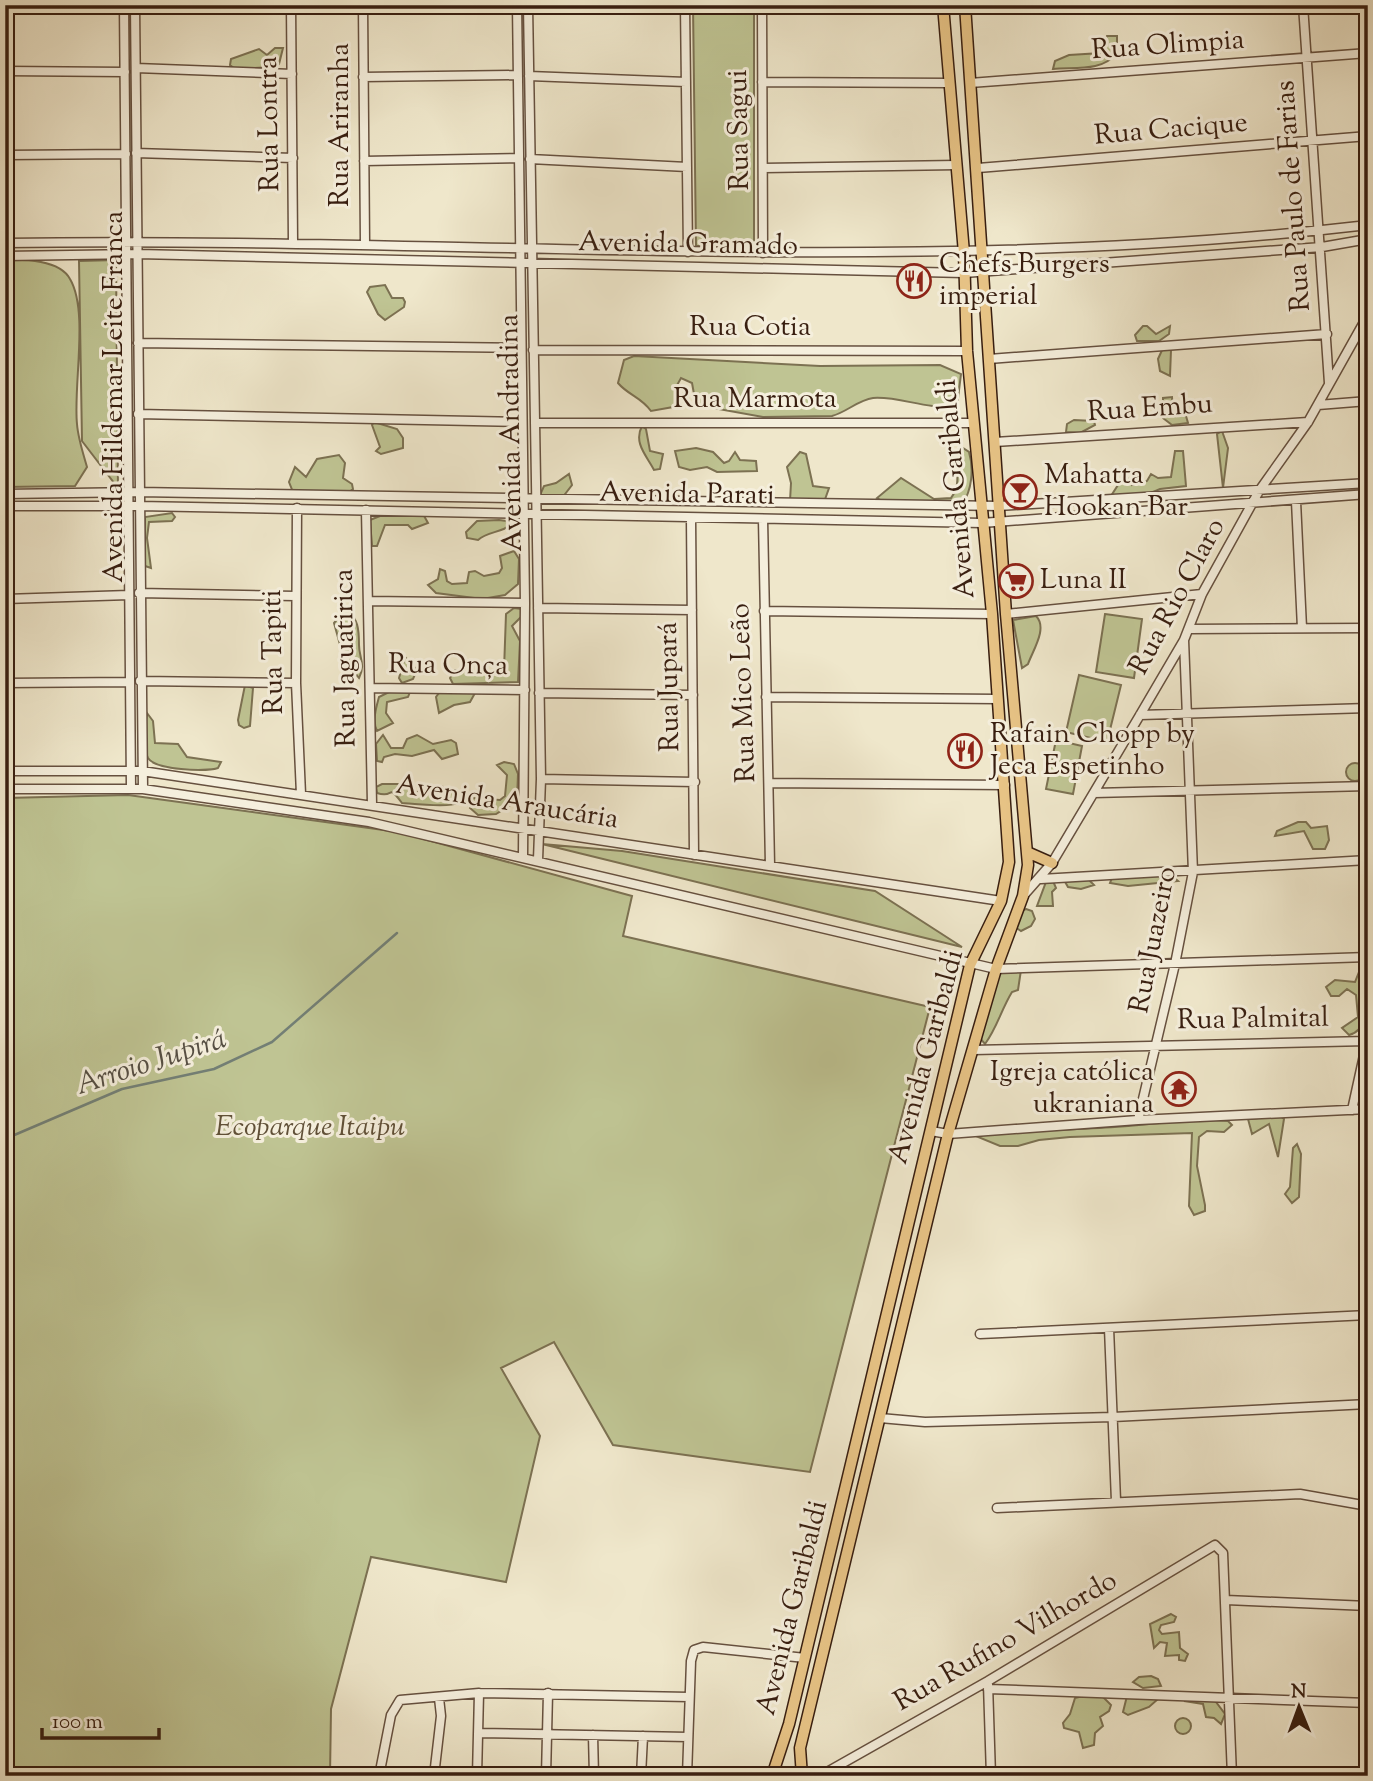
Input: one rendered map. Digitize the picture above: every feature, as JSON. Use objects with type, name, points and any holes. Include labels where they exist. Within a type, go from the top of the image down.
[{"type":"main road","name":"Avenida Garibaldi","points":[[772,1776],[805,1658],[970,965],[1001,901],[1009,862],[992,614],[967,351],[964,253],[943,5]]},
{"type":"main road","name":"Avenida Garibaldi","points":[[802,1776],[800,1748],[948,1134],[996,969],[1023,896],[1027,852],[1006,614],[965,5]]},
{"type":"main road","points":[[1027,852],[1052,863]]},
{"type":"main road","points":[[1001,901],[1016,915]]},
{"type":"main road","points":[[881,1339],[897,1343]]},
{"type":"street","name":"Avenida Hildemar Leite Franca","points":[[124,5],[126,492],[131,788]]},
{"type":"street","name":"Avenida Hildemar Leite Franca","points":[[135,5],[143,789]]},
{"type":"street","name":"Rua Lontra","points":[[291,5],[293,242]]},
{"type":"street","name":"Rua Ariranha","points":[[363,5],[365,244]]},
{"type":"street","name":"Avenida Andradina","points":[[517,5],[525,603],[523,856]]},
{"type":"street","name":"Avenida Andradina","points":[[528,5],[541,779],[538,860]]},
{"type":"street","points":[[685,5],[688,252]]},
{"type":"street","name":"Rua Sagui","points":[[762,5],[763,253]]},
{"type":"street","name":"Rua Paulo de Farias","points":[[1303,5],[1322,247],[1329,383]]},
{"type":"street","name":"Rua Olimpia","points":[[970,83],[1368,53]]},
{"type":"street","points":[[136,68],[292,75]]},
{"type":"street","points":[[5,71],[125,72]]},
{"type":"street","points":[[363,76],[518,75]]},
{"type":"street","points":[[530,76],[686,82]]},
{"type":"street","points":[[762,82],[950,83]]},
{"type":"street","name":"Rua Cacique","points":[[978,168],[1368,136]]},
{"type":"street","points":[[136,153],[293,158]]},
{"type":"street","points":[[5,155],[126,154]]},
{"type":"street","points":[[364,161],[519,158]]},
{"type":"street","points":[[530,159],[687,167]]},
{"type":"street","points":[[764,168],[957,165]]},
{"type":"street","name":"Avenida Gramado","points":[[5,243],[293,242],[688,252],[964,253],[1234,238],[1368,225]]},
{"type":"street","points":[[1234,238],[1237,253]]},
{"type":"street","name":"Avenida Gramado","points":[[5,256],[138,254],[521,265],[983,273],[1322,247],[1368,240]]},
{"type":"street","points":[[1126,245],[1128,261]]},
{"type":"street","name":"Rua Rio Claro","points":[[1023,896],[1041,879],[1094,793],[1184,640],[1202,594],[1259,491],[1308,422],[1366,324],[1368,315]]},
{"type":"street","points":[[989,359],[1327,334]]},
{"type":"street","points":[[138,343],[521,348]]},
{"type":"street","name":"Rua Cotia","points":[[533,350],[967,351]]},
{"type":"street","points":[[1318,405],[1368,401]]},
{"type":"street","points":[[138,414],[522,422]]},
{"type":"street","name":"Rua Embu","points":[[995,442],[1308,422]]},
{"type":"street","name":"Rua Marmota","points":[[536,423],[974,423]]},
{"type":"street","name":"Avenida Parati","points":[[5,494],[139,492],[999,506],[1368,483]]},
{"type":"street","name":"Avenida Parati","points":[[5,506],[297,508],[536,516],[1000,523],[1368,494]]},
{"type":"street","points":[[1296,501],[1302,628]]},
{"type":"street","name":"Rua Tapiti","points":[[297,508],[296,683],[301,794]]},
{"type":"street","name":"Rua Jaguatirica","points":[[366,510],[372,804]]},
{"type":"street","name":"Rua Jupará","points":[[691,518],[694,855]]},
{"type":"street","name":"Rua Mico Leão","points":[[763,519],[770,865]]},
{"type":"street","points":[[139,593],[295,596]]},
{"type":"street","points":[[1006,614],[1202,594]]},
{"type":"street","points":[[5,599],[129,595]]},
{"type":"street","points":[[368,601],[525,603]]},
{"type":"street","points":[[538,608],[692,610]]},
{"type":"street","points":[[764,611],[992,614]]},
{"type":"street","points":[[1189,629],[1368,628]]},
{"type":"street","name":"Rua Juazeiro","points":[[1138,1120],[1175,964],[1193,872],[1189,713],[1184,640]]},
{"type":"street","points":[[140,681],[296,683]]},
{"type":"street","points":[[5,683],[130,682]]},
{"type":"street","name":"Rua Onça","points":[[370,688],[525,690]]},
{"type":"street","name":"Rua Onça","points":[[539,693],[693,695]]},
{"type":"street","points":[[766,697],[998,699]]},
{"type":"street","points":[[1140,715],[1368,708]]},
{"type":"street","name":"Avenida Araucária","points":[[5,771],[142,771],[1001,901]]},
{"type":"street","points":[[541,779],[695,782]]},
{"type":"street","points":[[770,783],[1005,785]]},
{"type":"street","points":[[1094,793],[1368,786]]},
{"type":"street","name":"Avenida Araucária","points":[[5,789],[143,789],[369,822],[996,969],[1368,957]]},
{"type":"street","points":[[1041,879],[1368,860]]},
{"type":"street","points":[[1352,1110],[1367,1039]]},
{"type":"street","name":"Rua Palmital","points":[[973,1050],[1367,1039]]},
{"type":"street","points":[[930,1131],[948,1134],[1138,1120],[1368,1109]]},
{"type":"street","points":[[980,1334],[1368,1315]]},
{"type":"street","points":[[1109,1328],[1116,1501]]},
{"type":"street","points":[[880,1418],[925,1422],[1112,1417],[1368,1404]]},
{"type":"street","points":[[997,1508],[1300,1494],[1368,1506]]},
{"type":"street","name":"Rua Rufino Vilhordo","points":[[820,1776],[988,1685],[1215,1545],[1223,1553],[1226,1600]]},
{"type":"street","points":[[1232,1776],[1226,1600],[1368,1606]]},
{"type":"street","points":[[687,1776],[689,1696],[694,1650],[704,1647],[805,1658]]},
{"type":"street","points":[[991,1776],[988,1685],[1368,1703]]},
{"type":"street","points":[[408,1776],[383,1772],[381,1766],[395,1705],[400,1700],[479,1693],[689,1696]]},
{"type":"street","points":[[477,1776],[479,1693]]},
{"type":"street","points":[[546,1776],[548,1693]]},
{"type":"street","points":[[434,1776],[441,1716],[439,1698]]},
{"type":"street","points":[[478,1733],[688,1737]]},
{"type":"street","points":[[593,1735],[593,1776]]},
{"type":"street","points":[[641,1776],[643,1736]]},
{"type":"green space","points":[[693,5],[754,5],[754,245],[696,246]]},
{"type":"green space","points":[[1107,36],[1117,36],[1117,53],[1111,59],[1096,66],[1053,69],[1055,61],[1069,55],[1101,53]]},
{"type":"green space","points":[[275,48],[283,48],[279,64],[274,67],[235,69],[230,65],[231,59],[259,49],[267,55]]},
{"type":"green space","points":[[5,260],[50,264],[65,273],[76,293],[80,329],[77,424],[87,467],[75,486],[5,487]]},
{"type":"green space","points":[[116,260],[118,488],[82,441],[79,261]]},
{"type":"green space","points":[[385,285],[392,298],[403,298],[405,302],[404,307],[385,320],[378,314],[367,292],[370,287]]},
{"type":"green space","points":[[1143,326],[1156,334],[1170,326],[1169,334],[1159,341],[1137,341],[1135,335]]},
{"type":"green space","points":[[1163,348],[1171,350],[1170,376],[1160,371],[1158,359]]},
{"type":"green space","points":[[634,356],[820,366],[940,365],[961,374],[957,406],[934,406],[873,398],[832,416],[763,417],[696,405],[692,383],[681,378],[676,387],[679,397],[673,407],[651,411],[618,383],[624,360]]},
{"type":"green space","points":[[1172,397],[1173,413],[1186,416],[1188,423],[1172,425],[1163,418],[1163,398]]},
{"type":"green space","points":[[1074,420],[1094,421],[1095,425],[1080,433],[1066,432],[1067,424]]},
{"type":"green space","points":[[374,422],[397,429],[403,438],[403,448],[381,454],[376,451],[380,447],[372,425]]},
{"type":"green space","points":[[642,426],[646,429],[650,451],[663,454],[660,469],[654,470],[642,449],[639,438]]},
{"type":"green space","points":[[1222,431],[1228,448],[1223,488],[1217,434]]},
{"type":"green space","points":[[960,446],[969,452],[971,465],[970,486],[962,505],[882,501],[877,498],[901,478],[934,499],[951,498],[957,485]]},
{"type":"green space","points":[[696,448],[713,452],[724,463],[729,461],[735,452],[740,460],[756,461],[757,471],[717,472],[707,467],[690,470],[679,467],[675,451]]},
{"type":"green space","points":[[1175,451],[1183,451],[1186,486],[1160,489],[1132,501],[1113,502],[1111,496],[1125,474],[1132,485],[1147,481],[1151,474],[1158,478],[1171,477]]},
{"type":"green space","points":[[800,452],[806,454],[813,486],[829,488],[823,505],[790,501],[791,483],[787,467]]},
{"type":"green space","points":[[339,455],[345,463],[343,478],[352,484],[353,489],[348,493],[293,492],[289,482],[295,467],[306,477],[317,459]]},
{"type":"green space","points":[[569,474],[572,485],[562,498],[540,495],[544,486],[556,483]]},
{"type":"green space","points":[[172,513],[175,517],[172,521],[149,522],[147,538],[151,568],[145,566],[145,517]]},
{"type":"green space","points":[[423,514],[428,523],[412,529],[408,525],[385,525],[377,546],[372,546],[370,520],[380,516]]},
{"type":"green space","points":[[477,521],[513,522],[478,540],[467,538],[466,532]]},
{"type":"green space","points":[[514,551],[519,559],[518,584],[505,595],[482,599],[436,593],[428,585],[438,579],[440,569],[445,571],[447,581],[452,584],[467,583],[469,572],[475,571],[484,576],[499,573],[502,568],[500,556]]},
{"type":"green space","points":[[347,607],[354,616],[358,629],[362,665],[359,678],[344,659],[334,623]]},
{"type":"green space","points":[[514,608],[522,609],[524,614],[512,626],[520,641],[518,682],[453,684],[450,678],[455,670],[504,670],[506,614]]},
{"type":"green space","points":[[1105,614],[1142,619],[1134,678],[1096,672]]},
{"type":"green space","points":[[1036,616],[1041,627],[1040,633],[1028,664],[1022,668],[1013,620]]},
{"type":"green space","points":[[405,657],[417,670],[413,679],[402,683],[399,678]]},
{"type":"green space","points":[[1079,675],[1121,685],[1107,742],[1066,732]]},
{"type":"green space","points":[[245,685],[253,688],[250,726],[244,728],[239,725],[238,720]]},
{"type":"green space","points":[[389,692],[410,692],[408,697],[387,702],[386,713],[393,723],[377,731],[375,719],[379,697]]},
{"type":"green space","points":[[439,693],[475,693],[470,702],[454,705],[439,713],[436,697]]},
{"type":"green space","points":[[147,713],[153,721],[155,743],[178,744],[187,757],[221,762],[218,768],[181,769],[153,762],[148,758],[145,748]]},
{"type":"green space","points":[[383,735],[391,748],[403,748],[407,739],[417,735],[433,744],[451,740],[456,743],[458,754],[442,759],[434,750],[412,756],[395,754],[384,757],[382,762],[377,761],[376,744]]},
{"type":"green space","points":[[1056,740],[1082,746],[1073,794],[1046,789]]},
{"type":"green space","points":[[504,762],[514,764],[518,774],[517,801],[496,814],[478,815],[470,808],[473,798],[500,800],[505,796],[507,775],[497,765]]},
{"type":"green space","points":[[1355,763],[1361,766],[1364,772],[1361,778],[1355,781],[1349,778],[1346,772],[1349,766]]},
{"type":"green space","points":[[382,784],[398,784],[414,792],[431,791],[440,786],[458,791],[458,803],[402,803],[392,792],[377,793],[376,787]]},
{"type":"green space","name":"Ecoparque Itaipu","points":[[128,795],[398,832],[632,896],[623,936],[930,1007],[810,1472],[613,1445],[554,1342],[501,1368],[540,1436],[506,1582],[371,1557],[331,1709],[330,1776],[5,1776],[5,798]]},
{"type":"green space","points":[[1298,822],[1306,822],[1311,828],[1327,826],[1329,840],[1325,849],[1313,849],[1304,831],[1275,836],[1277,831]]},
{"type":"green space","points":[[542,844],[622,851],[875,891],[962,947]]},
{"type":"green space","points":[[1172,876],[1178,881],[1128,886],[1110,883],[1112,878]]},
{"type":"green space","points":[[1064,880],[1089,880],[1094,885],[1081,889],[1068,887]]},
{"type":"green space","points":[[1053,881],[1056,888],[1052,892],[1053,906],[1037,906],[1046,882]]},
{"type":"green space","points":[[1021,911],[1032,911],[1035,919],[1031,926],[1021,931],[1015,927]]},
{"type":"green space","points":[[1021,970],[1018,990],[1012,992],[985,1044],[978,1036],[1000,971]]},
{"type":"green space","points":[[1359,972],[1368,975],[1367,1010],[1362,1026],[1349,1035],[1342,1028],[1358,1017],[1356,995],[1347,989],[1339,996],[1331,996],[1326,987],[1335,980],[1355,982]]},
{"type":"green space","points":[[1280,1116],[1284,1119],[1278,1157],[1269,1124],[1252,1134],[1248,1119]]},
{"type":"green space","points":[[1228,1121],[1232,1125],[1224,1132],[1207,1131],[1199,1137],[1197,1166],[1205,1211],[1194,1215],[1189,1206],[1192,1133],[1070,1137],[1039,1140],[1018,1146],[1000,1146],[978,1137],[986,1133]]},
{"type":"green space","points":[[1297,1144],[1301,1154],[1299,1197],[1292,1203],[1285,1194],[1290,1187],[1293,1148]]},
{"type":"green space","points":[[1171,1614],[1176,1617],[1174,1622],[1161,1625],[1159,1630],[1162,1634],[1179,1632],[1180,1648],[1188,1654],[1185,1661],[1179,1660],[1179,1655],[1165,1656],[1167,1643],[1160,1642],[1154,1648],[1150,1624]]},
{"type":"green space","points":[[1151,1676],[1158,1679],[1161,1686],[1143,1688],[1133,1682],[1139,1677]]},
{"type":"green space","points":[[1091,1694],[1103,1697],[1111,1705],[1109,1711],[1100,1717],[1103,1726],[1095,1733],[1094,1745],[1083,1748],[1079,1732],[1064,1728],[1063,1723],[1070,1714],[1075,1698]]},
{"type":"green space","points":[[1148,1694],[1158,1699],[1149,1707],[1128,1715],[1123,1712],[1127,1696]]},
{"type":"green space","points":[[1213,1698],[1225,1714],[1221,1724],[1214,1718],[1206,1717],[1203,1704],[1184,1701]]},
{"type":"green space","points":[[1183,1718],[1191,1726],[1183,1734],[1175,1726]]},
{"type":"waterway","name":"Arroio Jupirá","points":[[5,1139],[122,1089],[214,1069],[272,1042],[397,933]]},
{"type":"place","name":"Chefs Burgers imperial","points":[[914,281]]},
{"type":"place","name":"Mahatta Hookan Bar","points":[[1020,492]]},
{"type":"place","name":"Luna II","points":[[1016,581]]},
{"type":"place","name":"Rafain Chopp by Jeca Espetinho","points":[[965,751]]},
{"type":"place","name":"Igreja católica ukraniana","points":[[1179,1089]]}]
